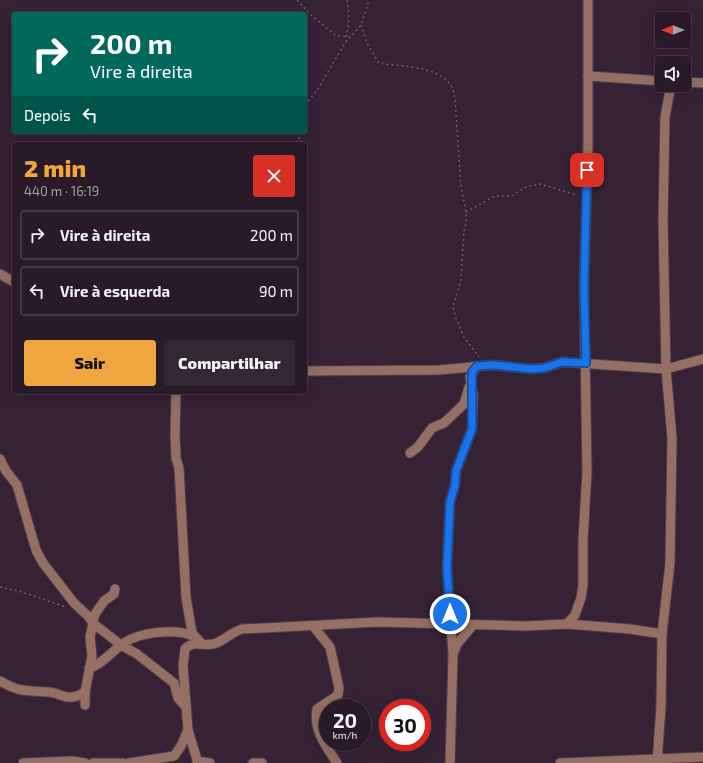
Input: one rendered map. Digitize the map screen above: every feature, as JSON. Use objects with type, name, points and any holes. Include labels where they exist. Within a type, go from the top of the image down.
[{"type":"street","points":[[567,624],[575,615],[584,585],[583,546],[586,472],[588,0]]},
{"type":"street","points":[[588,76],[655,81]]},
{"type":"street","points":[[691,82],[703,83]]},
{"type":"street","points":[[657,760],[661,707],[662,634],[670,563],[672,438],[666,369],[663,220],[665,116],[670,92]]},
{"type":"street","points":[[0,274],[12,281]]},
{"type":"street","points":[[307,371],[452,369],[481,366],[531,369],[544,368],[562,362],[666,369],[703,359]]},
{"type":"street","points":[[410,453],[418,447],[432,428],[444,423],[464,404],[468,395],[472,372],[481,366]]},
{"type":"street","points":[[450,763],[453,655],[452,623],[450,616],[447,568],[450,502],[455,485],[456,471],[472,429],[473,394],[470,382]]},
{"type":"street","points":[[176,394],[176,451],[179,468],[185,590],[193,636]]},
{"type":"street","points":[[0,459],[6,471],[17,485],[36,550],[43,563],[80,610],[86,613],[93,622],[121,645],[137,654],[174,684],[178,698],[186,707]]},
{"type":"street","points":[[85,705],[85,692],[92,652],[90,637],[93,622],[99,608],[104,601],[114,594],[115,589]]},
{"type":"street","points":[[210,763],[197,762],[188,730],[184,655],[188,647],[201,643],[214,644],[235,631],[242,629],[378,622],[525,626],[567,624],[630,629],[662,634]]},
{"type":"street","points":[[453,655],[457,644],[473,625]]},
{"type":"street","points":[[313,626],[330,647],[339,688],[338,694],[317,709],[315,717],[320,735],[337,763]]},
{"type":"street","points":[[89,668],[98,664],[129,640],[147,633],[180,632],[193,636],[201,643]]},
{"type":"street","points":[[0,681],[14,689],[50,692],[63,697],[76,697],[85,692]]},
{"type":"street","points":[[129,763],[174,756],[181,746],[188,730]]},
{"type":"street","points":[[560,763],[703,757]]},
{"type":"street","points":[[23,763],[72,761],[85,763]]},
{"type":"street","points":[[93,763],[123,763]]},
{"type":"street","points":[[253,763],[262,763]]},
{"type":"path","points":[[296,0],[335,35],[348,37]]},
{"type":"path","points":[[346,44],[348,37],[349,17],[347,0]]},
{"type":"path","points":[[307,103],[318,89],[346,44],[361,24],[369,0]]},
{"type":"path","points":[[361,24],[368,45],[379,63],[420,68],[444,79],[451,85],[455,99],[461,187],[466,212],[460,280],[453,307],[464,337],[481,366]]},
{"type":"path","points":[[466,212],[495,196],[511,196],[526,187],[540,184],[575,194],[586,195]]},
{"type":"path","points":[[0,587],[22,592],[64,607],[80,610]]},
{"type":"route","points":[[450,614],[447,568],[449,563],[448,546],[450,502],[454,491],[456,471],[473,425],[473,394],[470,382],[472,372],[477,366],[493,365],[531,369],[553,366],[562,362],[586,363],[584,287],[586,270],[587,170]]}]
